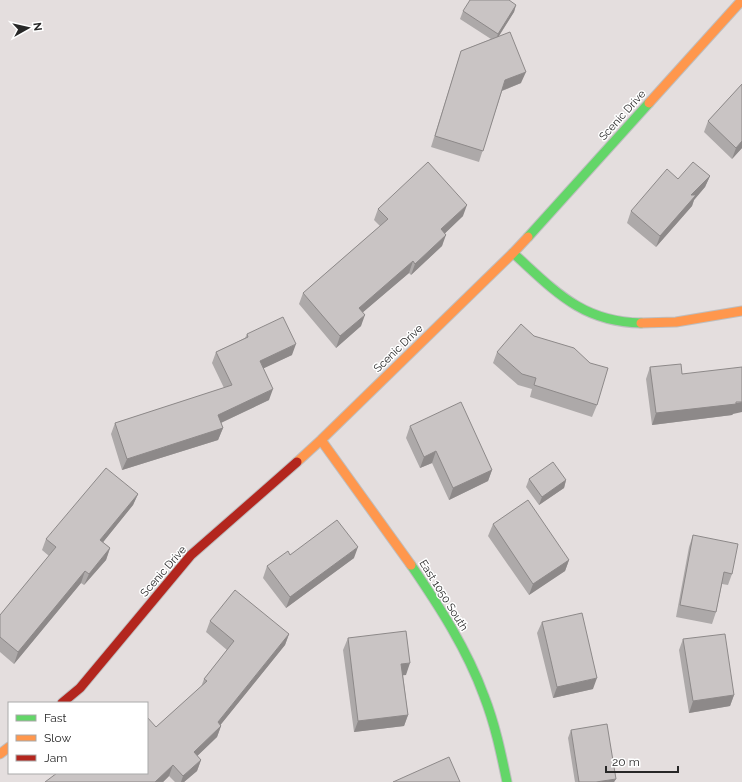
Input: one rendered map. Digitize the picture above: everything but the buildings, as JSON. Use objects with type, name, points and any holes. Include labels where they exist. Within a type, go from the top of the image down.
[{"type":"street","name":"Scenic Drive","points":[[63,702],[80,688],[191,555],[321,440],[513,254],[742,0]]},
{"type":"street","points":[[513,254],[555,291],[570,302],[587,311],[606,318],[644,324],[664,323],[742,312]]},
{"type":"street","name":"East 1050 South","points":[[321,440],[426,587],[460,643],[482,692],[498,741],[507,782]]},
{"type":"street","points":[[0,754],[8,748]]},
{"type":"traffic: fast","points":[[528,237],[649,103]]},
{"type":"traffic: fast","points":[[513,253],[570,302],[601,317],[641,323]]},
{"type":"traffic: fast","points":[[411,565],[452,628],[477,679],[495,728],[507,782]]},
{"type":"traffic: slow","points":[[649,103],[742,0]]},
{"type":"traffic: slow","points":[[297,462],[528,237]]},
{"type":"traffic: slow","points":[[641,323],[676,322],[742,311]]},
{"type":"traffic: slow","points":[[321,440],[411,565]]},
{"type":"traffic: slow","points":[[0,754],[8,748]]},
{"type":"traffic: jam","points":[[63,702],[80,688],[191,555],[297,462]]}]
